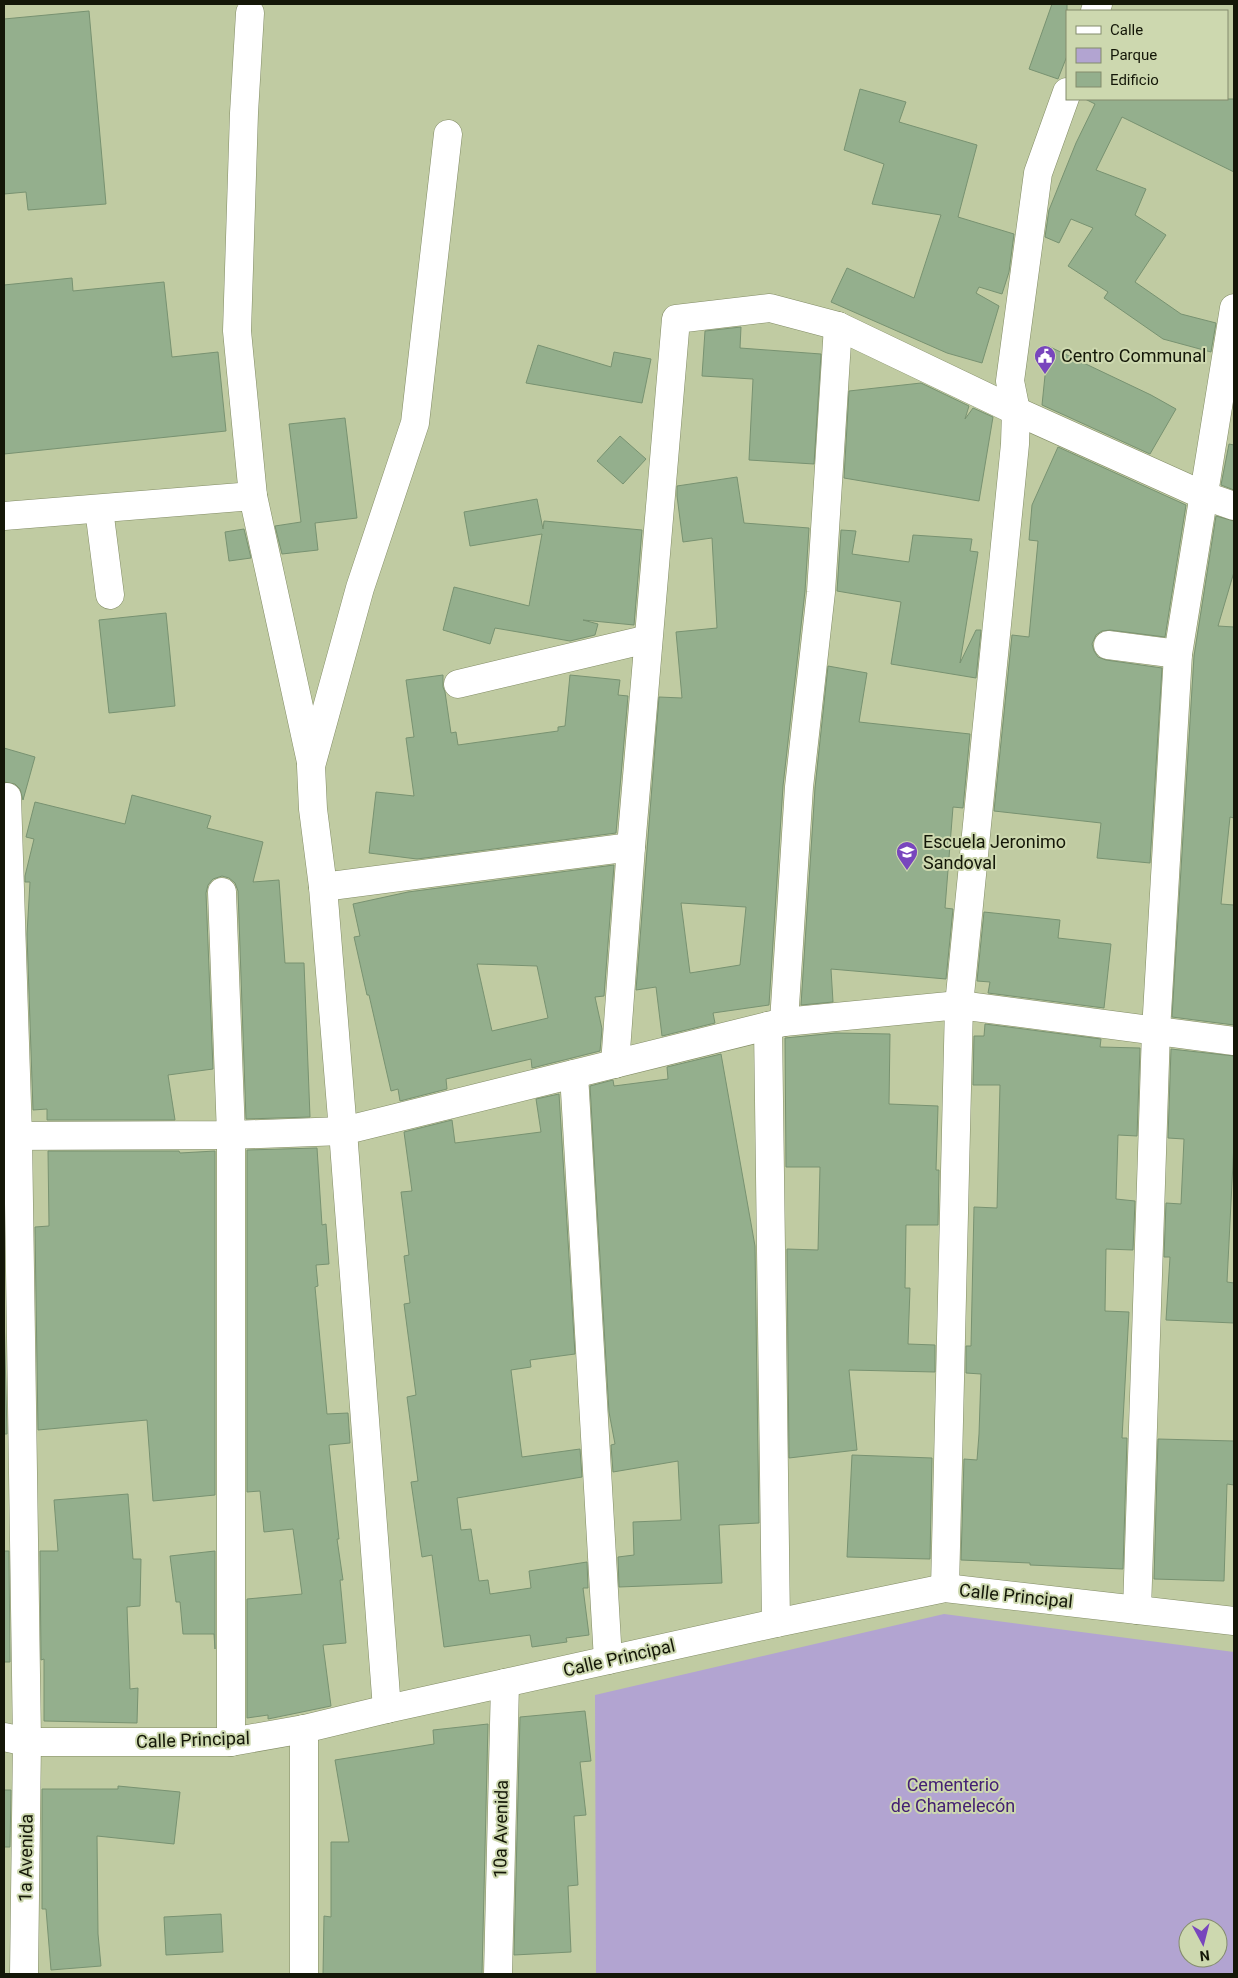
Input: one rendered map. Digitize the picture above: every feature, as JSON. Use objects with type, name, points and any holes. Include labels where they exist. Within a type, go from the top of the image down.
[{"type":"street","points":[[250,13],[244,113],[237,331],[253,496],[312,766],[312,808],[323,888],[388,1708]]},
{"type":"street","points":[[945,1588],[959,1004],[1015,444],[1016,411],[1010,381],[1038,172],[1066,95]]},
{"type":"street","points":[[312,766],[360,588],[415,423],[448,134]]},
{"type":"street","points":[[615,1064],[648,639],[676,319],[770,308],[838,326],[1016,411],[1205,496],[1234,506]]},
{"type":"street","points":[[1137,1610],[1156,1030],[1178,654],[1234,308]]},
{"type":"street","points":[[776,1623],[776,1024],[821,592],[838,326]]},
{"type":"street","points":[[4,516],[253,496]]},
{"type":"street","points":[[99,509],[110,596]]},
{"type":"street","points":[[458,684],[648,639]]},
{"type":"street","points":[[1108,645],[1178,654]]},
{"type":"street","name":"1a Avenida","points":[[7,797],[16,1740],[24,1974]]},
{"type":"street","points":[[323,888],[631,847]]},
{"type":"street","points":[[222,892],[231,1136],[231,1742]]},
{"type":"street","points":[[11,1136],[231,1136],[343,1131],[776,1024],[959,1004],[1234,1041]]},
{"type":"street","points":[[574,1074],[608,1660]]},
{"type":"street","name":"Calle Principal","points":[[16,1740],[231,1742],[304,1729],[388,1708],[945,1588],[1234,1621]]},
{"type":"street","name":"10a Avenida","points":[[498,1974],[505,1683]]},
{"type":"street","points":[[304,1729],[304,1974]]},
{"type":"green space","name":"Cementerio de Chamelecón","points":[[944,1614],[1234,1652],[1234,1974],[596,1974],[595,1695]]},
{"type":"building","points":[[1052,4],[1067,4],[1066,59],[1058,79],[1029,69]]},
{"type":"building","points":[[89,11],[106,204],[28,210],[26,192],[4,194],[4,19]]},
{"type":"building","points":[[860,89],[906,102],[899,122],[977,145],[958,217],[1014,234],[1009,272],[1002,294],[979,287],[976,293],[999,306],[982,363],[947,353],[831,302],[847,268],[914,298],[941,215],[872,204],[884,164],[844,150]]},
{"type":"building","points":[[1234,99],[1234,172],[1122,117],[1096,170],[1146,189],[1135,215],[1166,235],[1135,282],[1181,314],[1216,323],[1211,352],[1163,339],[1104,298],[1108,292],[1068,266],[1093,228],[1071,219],[1059,243],[1045,237],[1049,210],[1076,143],[1095,104],[1087,100]]},
{"type":"building","points":[[72,278],[73,291],[164,282],[172,357],[218,352],[226,431],[4,454],[4,285]]},
{"type":"building","points":[[741,327],[740,348],[821,354],[814,464],[749,460],[753,379],[702,376],[705,331]]},
{"type":"building","points":[[538,345],[611,367],[614,352],[651,359],[642,403],[526,383]]},
{"type":"building","points":[[1048,346],[1151,395],[1176,409],[1150,454],[1042,405]]},
{"type":"building","points":[[921,383],[969,406],[965,419],[973,408],[993,417],[979,501],[844,478],[849,391]]},
{"type":"building","points":[[345,418],[357,518],[315,523],[318,550],[282,554],[275,526],[301,522],[289,424]]},
{"type":"building","points":[[620,436],[646,459],[623,484],[597,461]]},
{"type":"building","points":[[1229,444],[1234,445],[1234,490],[1221,485]]},
{"type":"building","points":[[1058,447],[1186,505],[1165,637],[1110,630],[1102,631],[1096,635],[1092,644],[1098,657],[1106,660],[1162,668],[1150,863],[1097,858],[1101,823],[994,811],[1012,635],[1029,637],[1038,541],[1029,540],[1032,505]]},
{"type":"building","points":[[737,477],[744,523],[809,528],[805,591],[783,786],[769,1005],[713,1013],[715,1023],[662,1036],[656,987],[636,990],[659,697],[682,698],[676,632],[717,628],[712,538],[683,542],[677,486]],"holes":[[[681,903],[746,907],[740,965],[690,973]]]},
{"type":"building","points":[[537,499],[543,529],[544,521],[642,530],[634,625],[583,620],[598,624],[595,635],[570,641],[495,628],[490,644],[443,630],[454,587],[529,606],[542,534],[470,546],[464,512]]},
{"type":"building","points":[[1216,516],[1234,521],[1234,572],[1218,626],[1234,627],[1234,818],[1230,817],[1221,904],[1234,905],[1234,1025],[1172,1017],[1194,656]]},
{"type":"building","points":[[244,529],[251,558],[229,561],[225,532]]},
{"type":"building","points":[[841,530],[856,531],[852,554],[909,562],[913,535],[972,539],[970,551],[978,552],[960,663],[976,630],[981,630],[976,678],[891,664],[901,602],[837,591]]},
{"type":"building","points":[[166,613],[175,706],[109,713],[99,620]]},
{"type":"building","points":[[828,666],[867,673],[859,722],[970,734],[963,808],[953,807],[945,908],[953,909],[946,979],[831,969],[833,1002],[801,1005],[815,788]]},
{"type":"building","points":[[443,675],[443,687],[451,733],[456,732],[458,745],[558,731],[558,727],[565,726],[570,675],[620,680],[618,695],[628,696],[616,833],[417,859],[369,853],[376,792],[414,796],[406,738],[414,737],[406,680]]},
{"type":"building","points":[[4,748],[35,757],[23,800],[20,789],[15,784],[4,782]]},
{"type":"building","points":[[132,795],[211,816],[207,828],[263,842],[253,882],[279,880],[285,963],[304,963],[310,1117],[246,1119],[238,891],[235,883],[229,878],[222,876],[213,879],[208,885],[206,893],[213,1069],[168,1075],[175,1120],[47,1120],[47,1109],[33,1110],[27,934],[30,882],[25,882],[25,876],[34,839],[26,837],[35,802],[125,824]]},
{"type":"building","points":[[614,865],[604,996],[595,997],[602,1029],[600,1051],[532,1068],[531,1059],[446,1079],[447,1089],[400,1101],[398,1089],[391,1091],[369,995],[367,995],[354,937],[360,936],[353,904],[408,892]],"holes":[[[477,964],[537,966],[548,1018],[492,1031]]]},
{"type":"building","points":[[984,912],[1060,920],[1058,938],[1111,944],[1104,1008],[988,993],[990,982],[977,981]]},
{"type":"building","points":[[985,1024],[1101,1039],[1100,1047],[1140,1048],[1137,1136],[1118,1135],[1116,1199],[1135,1201],[1133,1250],[1106,1249],[1105,1311],[1129,1312],[1122,1438],[1127,1438],[1123,1569],[961,1560],[964,1459],[977,1460],[979,1434],[981,1374],[966,1373],[966,1346],[971,1346],[974,1207],[997,1208],[1000,1085],[973,1085],[974,1036],[984,1036]]},
{"type":"building","points":[[836,1033],[890,1034],[889,1104],[938,1106],[936,1170],[939,1170],[938,1225],[906,1225],[905,1288],[910,1288],[908,1344],[935,1345],[935,1372],[849,1370],[857,1450],[789,1458],[787,1249],[818,1250],[820,1167],[786,1167],[785,1038]]},
{"type":"building","points":[[1171,1049],[1234,1056],[1234,1143],[1227,1282],[1234,1283],[1234,1323],[1166,1320],[1170,1257],[1164,1257],[1166,1203],[1181,1204],[1184,1139],[1168,1138]]},
{"type":"building","points":[[721,1054],[755,1246],[759,1523],[719,1525],[722,1583],[619,1587],[618,1557],[634,1555],[633,1522],[681,1520],[678,1461],[613,1472],[611,1445],[615,1444],[609,1412],[590,1086],[613,1080],[614,1086],[668,1079],[667,1067]]},
{"type":"building","points":[[559,1094],[575,1354],[530,1360],[531,1367],[511,1370],[522,1457],[580,1449],[582,1477],[457,1498],[461,1530],[471,1529],[479,1581],[488,1580],[490,1594],[531,1588],[529,1571],[587,1562],[588,1588],[583,1588],[589,1635],[566,1638],[567,1642],[532,1647],[530,1635],[444,1647],[432,1555],[422,1557],[411,1482],[418,1481],[407,1397],[416,1395],[404,1304],[410,1303],[404,1256],[409,1255],[401,1192],[412,1191],[404,1132],[452,1120],[455,1143],[541,1132],[536,1099]]},
{"type":"building","points":[[317,1148],[322,1225],[326,1224],[329,1264],[316,1265],[318,1286],[315,1287],[327,1414],[348,1413],[350,1443],[329,1445],[339,1539],[337,1539],[343,1580],[340,1580],[346,1643],[323,1645],[331,1706],[268,1719],[268,1715],[247,1718],[247,1599],[302,1594],[293,1529],[264,1532],[260,1491],[247,1492],[247,1150]]},
{"type":"building","points":[[48,1151],[179,1151],[180,1153],[215,1151],[215,1495],[153,1501],[147,1420],[38,1430],[35,1227],[49,1226]]},
{"type":"building","points":[[4,1311],[7,1434],[4,1434]]},
{"type":"building","points":[[1158,1439],[1234,1441],[1234,1485],[1227,1484],[1224,1581],[1154,1579]]},
{"type":"building","points":[[852,1455],[932,1458],[930,1559],[847,1557]]},
{"type":"building","points":[[128,1494],[133,1559],[141,1559],[140,1606],[127,1607],[130,1689],[138,1688],[137,1723],[44,1721],[44,1659],[41,1660],[40,1551],[58,1551],[54,1500]]},
{"type":"building","points":[[4,1551],[9,1551],[10,1662],[4,1662]]},
{"type":"building","points":[[215,1551],[215,1649],[214,1634],[183,1634],[180,1602],[176,1602],[170,1556]]},
{"type":"building","points":[[585,1711],[591,1761],[580,1762],[586,1815],[574,1816],[578,1885],[568,1886],[571,1952],[514,1955],[520,1717]]},
{"type":"building","points":[[488,1724],[482,1974],[323,1974],[324,1916],[331,1917],[331,1842],[349,1842],[335,1760],[434,1744],[433,1730]]},
{"type":"building","points":[[118,1786],[180,1792],[174,1844],[97,1836],[98,1934],[101,1966],[51,1970],[46,1909],[42,1909],[42,1789],[118,1789]]},
{"type":"building","points":[[4,1790],[11,1790],[10,1847],[4,1847]]},
{"type":"building","points":[[221,1914],[223,1952],[166,1955],[164,1917]]},
{"type":"place","name":"Centro Communal","points":[[1045,375]]},
{"type":"place","name":"Escuela Jeronimo Sandoval","points":[[907,871]]}]
